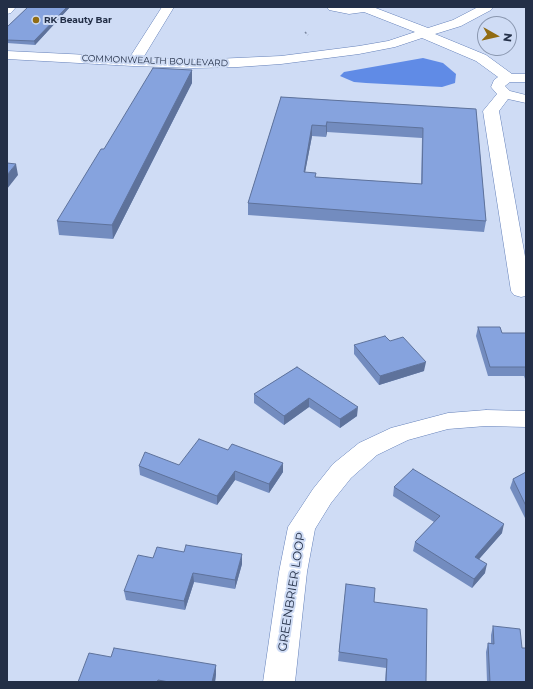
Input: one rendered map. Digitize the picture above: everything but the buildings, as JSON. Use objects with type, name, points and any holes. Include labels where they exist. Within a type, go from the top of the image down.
[{"type":"street","points":[[7,10],[10,7]]},
{"type":"street","points":[[133,62],[168,7]]},
{"type":"street","points":[[333,7],[342,9],[363,8],[481,58],[507,86],[526,99]]},
{"type":"street","name":"COMMONWEALTH BOULEVARD","points":[[7,55],[193,64],[281,60],[359,50],[424,34],[457,23],[487,7]]},
{"type":"street","points":[[521,291],[491,111],[507,86],[526,78]]},
{"type":"street","name":"GREENBRIER LOOP","points":[[279,682],[292,580],[302,527],[322,496],[342,472],[368,449],[400,434],[448,421],[478,418],[526,419]]},
{"type":"path","points":[[305,32],[308,35]]},
{"type":"water","points":[[423,58],[443,63],[456,74],[455,83],[442,87],[366,83],[354,82],[340,76],[344,72]]},
{"type":"place","name":"RK Beauty Bar","points":[[36,20]]}]
